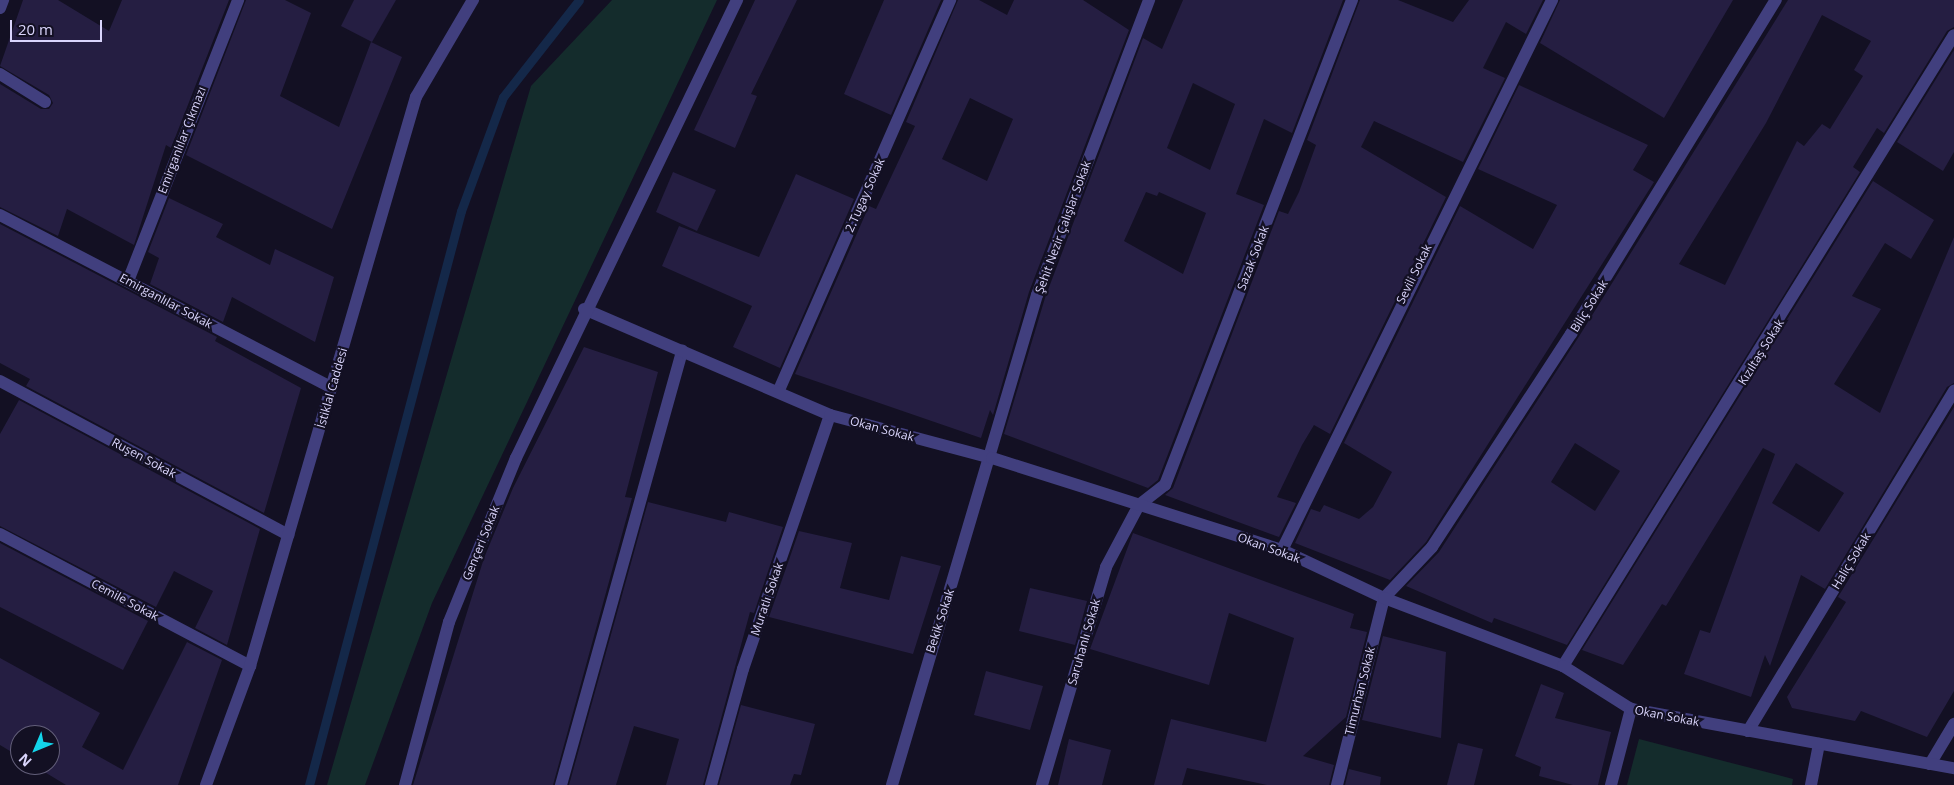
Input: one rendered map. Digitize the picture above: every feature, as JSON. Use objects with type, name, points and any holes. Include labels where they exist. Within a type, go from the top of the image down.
[{"type":"street","points":[[0,8],[3,0]]},
{"type":"street","name":"Emirganlılar Çıkmazı","points":[[128,281],[238,0]]},
{"type":"street","name":"İstiklal Caddesi","points":[[206,785],[250,666],[416,97],[473,0]]},
{"type":"street","name":"Gençeri Sokak","points":[[405,785],[449,622],[584,309],[737,0]]},
{"type":"street","name":"2.Tugay Sokak","points":[[779,390],[950,0]]},
{"type":"street","name":"Şehit Nezir Çalışlar Sokak","points":[[992,458],[1037,295],[1149,0]]},
{"type":"street","name":"Sazak Sokak","points":[[1139,505],[1166,485],[1352,0]]},
{"type":"street","name":"Sevili Sokak","points":[[1282,550],[1552,0]]},
{"type":"street","name":"Biliç Sokak","points":[[1384,598],[1432,547],[1571,334],[1776,0]]},
{"type":"street","name":"Kızıltaş Sokak","points":[[1563,666],[1954,35]]},
{"type":"street","points":[[0,74],[45,102]]},
{"type":"street","name":"Emirganlılar Sokak","points":[[0,215],[332,388]]},
{"type":"street","name":"Okan Sokak","points":[[584,309],[779,390],[830,415],[992,458],[1282,550],[1384,598],[1563,666],[1631,710],[1954,768]]},
{"type":"street","points":[[561,785],[682,351]]},
{"type":"street","name":"Ruşen Sokak","points":[[0,381],[288,535]]},
{"type":"street","name":"Haliç Sokak","points":[[1748,731],[1954,391]]},
{"type":"street","name":"Muratlı Sokak","points":[[711,785],[743,669],[830,415]]},
{"type":"street","name":"Bekik Sokak","points":[[892,785],[992,458]]},
{"type":"street","name":"Saruhanlı Sokak","points":[[1042,785],[1106,567],[1139,505]]},
{"type":"street","name":"Cemile Sokak","points":[[0,534],[250,666]]},
{"type":"street","name":"Timurhan Sokak","points":[[1337,785],[1384,598]]},
{"type":"street","points":[[1611,785],[1631,710]]},
{"type":"street","points":[[1930,764],[1954,724]]},
{"type":"street","points":[[1811,785],[1819,744]]},
{"type":"green space","points":[[612,0],[717,0],[432,603],[365,785],[327,785],[531,86]]},
{"type":"green space","points":[[1639,739],[1793,779],[1792,785],[1627,785]]},
{"type":"building","points":[[23,0],[58,0],[109,31],[122,0],[229,0],[171,148],[166,145],[134,245],[67,209],[58,236],[0,207],[0,84],[41,109],[49,109],[53,103],[49,95],[0,66]]},
{"type":"building","points":[[246,0],[285,0],[311,13],[280,96],[339,127],[371,42],[402,57],[332,229],[186,155]]},
{"type":"building","points":[[354,0],[396,0],[372,42],[341,26]]},
{"type":"building","points":[[755,0],[797,0],[751,94],[757,96],[735,148],[694,130]]},
{"type":"building","points":[[884,0],[941,0],[891,115],[844,94]]},
{"type":"building","points":[[958,0],[979,0],[1007,15],[1014,0],[1083,0],[1129,30],[1029,292],[993,415],[990,410],[981,438],[795,374],[869,206],[876,209],[915,126],[906,122]],"holes":[[[970,98],[1013,119],[987,181],[942,159]]]},
{"type":"building","points":[[1183,0],[1343,0],[1292,133],[1264,119],[1236,194],[1264,205],[1158,480],[1148,488],[1004,434],[1045,298],[1143,38],[1162,49]],"holes":[[[1193,83],[1235,104],[1210,170],[1167,148]],[[1146,192],[1157,196],[1159,192],[1206,213],[1183,274],[1124,241]]]},
{"type":"building","points":[[1360,0],[1398,0],[1453,22],[1469,0],[1543,0],[1526,34],[1506,22],[1483,68],[1505,78],[1463,162],[1374,121],[1361,147],[1446,197],[1330,434],[1314,425],[1302,445],[1277,497],[1296,503],[1279,537],[1165,495],[1173,488],[1279,211],[1288,214],[1299,192],[1316,145],[1307,140]]},
{"type":"building","points":[[1560,0],[1733,0],[1664,118],[1540,43]]},
{"type":"building","points":[[1788,0],[1954,0],[1954,27],[1947,31],[1884,133],[1877,128],[1853,167],[1860,172],[1567,645],[1494,618],[1492,623],[1406,586],[1439,552],[1578,338]],"holes":[[[1822,15],[1871,41],[1854,70],[1863,76],[1830,129],[1822,124],[1804,146],[1797,141],[1725,285],[1679,264],[1766,123]],[[1575,443],[1620,471],[1595,511],[1551,482]]]},
{"type":"building","points":[[1954,50],[1954,152],[1943,171],[1897,142]]},
{"type":"building","points":[[1519,85],[1648,145],[1633,170],[1654,182],[1426,542],[1390,580],[1295,543],[1311,509],[1320,512],[1324,505],[1359,519],[1373,507],[1392,472],[1344,443],[1460,206],[1533,249],[1557,205],[1478,169]]},
{"type":"building","points":[[673,172],[716,190],[697,231],[656,212]]},
{"type":"building","points":[[796,174],[854,199],[780,368],[733,347],[752,306],[662,266],[679,226],[759,257]]},
{"type":"building","points":[[1873,181],[1934,220],[1911,259],[1885,243],[1852,296],[1881,309],[1834,384],[1880,413],[1954,237],[1954,383],[1947,387],[1825,589],[1801,575],[1770,666],[1765,655],[1751,697],[1684,674],[1700,630],[1710,633],[1775,454],[1763,448],[1666,606],[1662,604],[1623,665],[1582,650]],"holes":[[[1796,463],[1844,493],[1819,532],[1772,503]]]},
{"type":"building","points":[[169,198],[223,224],[216,237],[270,265],[275,249],[334,277],[315,342],[232,297],[223,322],[150,284],[159,258],[148,252]]},
{"type":"building","points":[[0,224],[217,337],[215,341],[301,388],[264,513],[26,386],[30,379],[0,363]]},
{"type":"building","points":[[584,347],[658,372],[625,497],[632,498],[553,785],[413,785],[484,558],[513,488]]},
{"type":"building","points":[[19,400],[260,529],[227,645],[195,628],[213,591],[174,571],[156,607],[0,526],[0,434]]},
{"type":"building","points":[[1954,407],[1954,691],[1927,737],[1861,711],[1855,721],[1792,708],[1787,697],[1846,602],[1838,597]]},
{"type":"building","points":[[648,502],[726,522],[729,512],[783,527],[754,613],[750,612],[703,785],[666,785],[679,739],[634,726],[616,785],[569,785]]},
{"type":"building","points":[[799,531],[852,543],[840,588],[889,600],[901,556],[941,566],[913,654],[769,617]]},
{"type":"building","points":[[1133,533],[1354,614],[1350,628],[1367,632],[1346,717],[1303,756],[1334,765],[1329,785],[1267,785],[1187,768],[1182,785],[1154,785],[1171,719],[1266,742],[1294,638],[1229,613],[1209,685],[1090,649]]},
{"type":"building","points":[[0,543],[148,621],[123,670],[0,607]]},
{"type":"building","points":[[1030,588],[1087,601],[1075,645],[1019,631]]},
{"type":"building","points":[[1383,636],[1446,652],[1441,738],[1362,720]]},
{"type":"building","points":[[187,642],[222,660],[178,785],[66,785],[50,775],[60,775],[60,725],[10,725],[10,751],[0,745],[0,658],[100,713],[82,747],[123,770]]},
{"type":"building","points":[[986,671],[1043,686],[1030,730],[974,715]]},
{"type":"building","points":[[1541,684],[1564,693],[1555,718],[1611,732],[1598,785],[1573,785],[1539,776],[1541,767],[1515,756]]},
{"type":"building","points":[[741,705],[815,724],[801,775],[794,774],[790,785],[719,785]]},
{"type":"building","points":[[1069,739],[1111,750],[1102,785],[1058,785]]},
{"type":"building","points":[[1458,743],[1483,749],[1474,785],[1447,785]]},
{"type":"building","points":[[1349,769],[1381,777],[1380,785],[1345,785]]},
{"type":"waterway","points":[[309,785],[461,211],[503,97],[579,0]]}]
